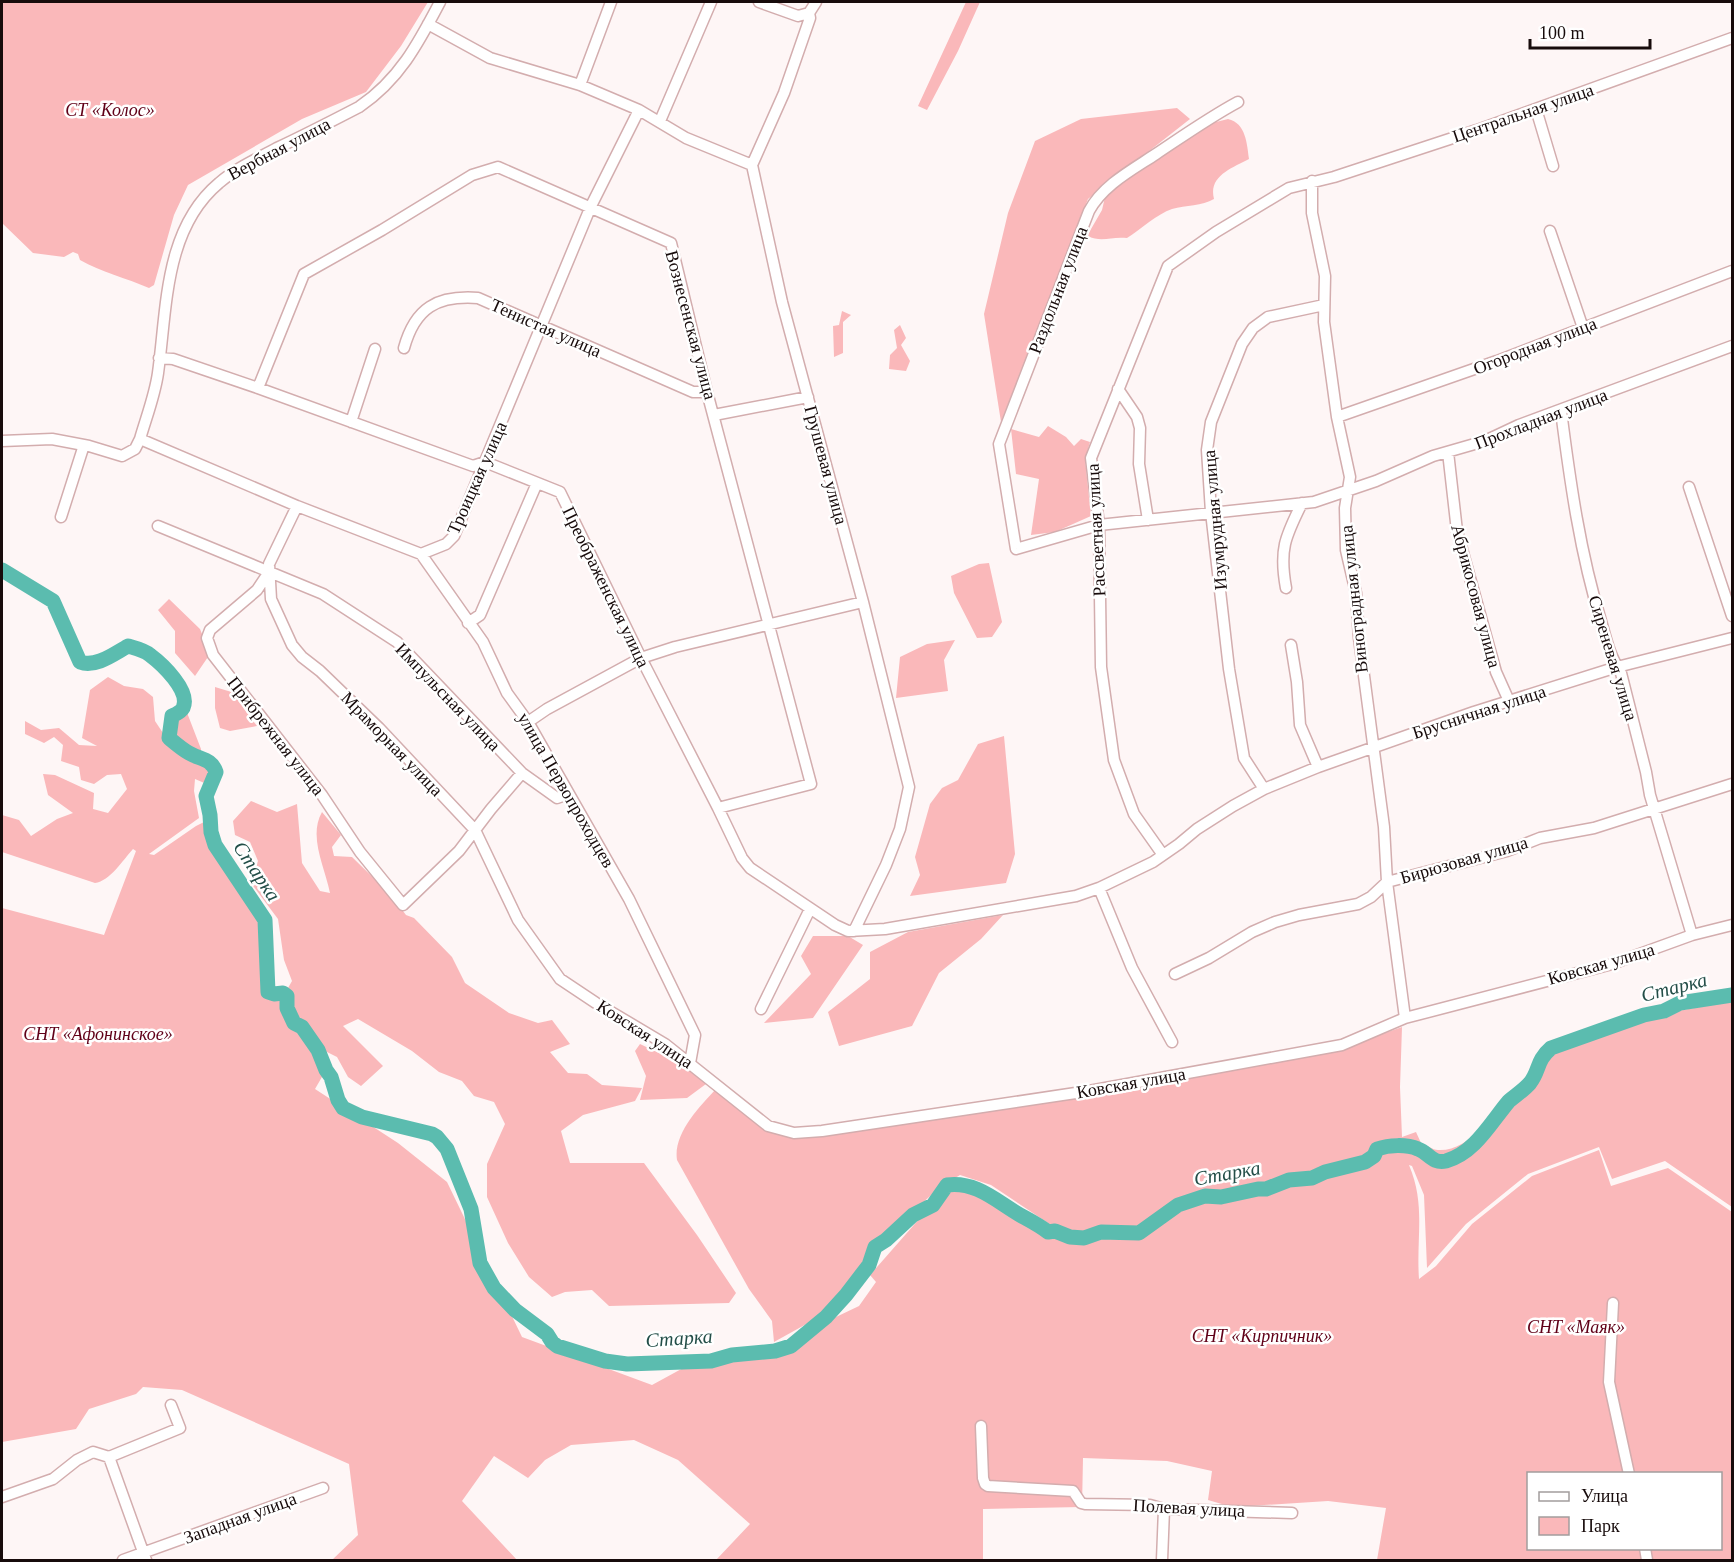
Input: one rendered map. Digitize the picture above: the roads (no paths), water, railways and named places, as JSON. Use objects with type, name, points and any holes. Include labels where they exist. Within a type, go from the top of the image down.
[{"type":"street","name":"Вербная улица","points":[[140,439],[158,375],[166,298],[177,247],[198,205],[220,181],[241,167],[359,107],[375,96],[405,64],[440,2]]},
{"type":"street","points":[[580,85],[611,2]]},
{"type":"street","points":[[660,121],[711,2]]},
{"type":"street","points":[[759,2],[798,16],[809,13]]},
{"type":"street","points":[[428,24],[490,58],[580,85],[639,110],[686,138],[752,165],[784,93],[810,18],[809,13],[816,2]]},
{"type":"street","name":"Центральная улица","points":[[1312,181],[1334,177],[1536,109],[1732,38]]},
{"type":"street","name":"Раздольная улица","points":[[1016,549],[999,444],[1089,211],[1094,202],[1113,183],[1213,116],[1238,102]]},
{"type":"street","points":[[1536,109],[1553,166]]},
{"type":"street","name":"Троицкая улица","points":[[421,554],[446,544],[454,536],[591,206],[639,110]]},
{"type":"street","name":"Грушевая улица","points":[[752,165],[782,302],[863,602],[909,786],[900,829],[886,865],[854,930]]},
{"type":"street","name":"Вознесенская улица","points":[[258,388],[304,274],[472,176],[498,167],[671,243],[707,392],[811,784],[718,808]]},
{"type":"street","name":"Виноградная улица","points":[[1312,181],[1312,213],[1325,276],[1324,305],[1337,417],[1350,477],[1345,508],[1346,550],[1356,593],[1372,748],[1384,827],[1387,882],[1405,1018]]},
{"type":"street","name":"Рассветная улица","points":[[1163,855],[1134,814],[1114,760],[1101,667],[1099,525],[1090,458],[1168,266],[1191,248],[1278,194],[1312,181]]},
{"type":"street","points":[[1550,231],[1583,328]]},
{"type":"street","name":"Огородная улица","points":[[1337,417],[1497,362],[1732,271]]},
{"type":"street","name":"Тенистая улица","points":[[404,348],[410,327],[431,305],[457,297],[478,298],[693,392],[707,392]]},
{"type":"street","name":"Изумрудная улица","points":[[1264,789],[1244,758],[1229,669],[1211,512],[1207,450],[1211,422],[1242,344],[1253,328],[1268,317],[1324,305]]},
{"type":"street","name":"Прохладная улица","points":[[1016,549],[1099,525],[1314,502],[1376,481],[1433,456],[1485,441],[1520,425],[1732,346]]},
{"type":"street","points":[[351,422],[375,349]]},
{"type":"street","name":"Преображенская улица","points":[[159,358],[172,359],[258,388],[473,466],[485,462],[560,492],[640,658],[742,858],[750,868],[810,909],[835,925],[848,931],[854,930]]},
{"type":"street","points":[[1118,389],[1137,417],[1140,428],[1138,464],[1148,520]]},
{"type":"street","points":[[714,415],[808,397]]},
{"type":"street","name":"Сиреневая улица","points":[[1561,411],[1570,481],[1594,600],[1612,659],[1624,684],[1653,809],[1692,935]]},
{"type":"street","points":[[2,441],[52,439],[122,456],[135,449],[140,439],[297,506],[421,554]]},
{"type":"street","points":[[61,517],[84,445]]},
{"type":"street","name":"Абрикосовая улица","points":[[1448,452],[1457,531],[1496,672],[1509,701]]},
{"type":"street","points":[[468,623],[480,615],[537,483]]},
{"type":"street","points":[[1689,487],[1732,616]]},
{"type":"street","points":[[1286,588],[1282,552],[1302,503]]},
{"type":"street","name":"Мраморная улица","points":[[297,506],[269,564],[271,599],[292,645],[379,728],[475,830],[518,920],[560,979]]},
{"type":"street","name":"Импульсная улица","points":[[159,526],[323,594],[397,642],[522,772],[557,798],[568,794]]},
{"type":"street","name":"улица Первопроходцев","points":[[421,554],[483,642],[507,693],[528,722],[629,899],[695,1035],[690,1063]]},
{"type":"street","name":"Прибрежная улица","points":[[269,572],[257,590],[210,630],[207,638],[213,655],[322,795],[360,852],[403,905],[459,851],[475,830]]},
{"type":"street","points":[[528,722],[547,709],[640,658],[675,647],[863,602]]},
{"type":"street","name":"Брусничная улица","points":[[854,930],[894,927],[1006,909],[1060,899],[1099,888],[1163,855],[1197,829],[1233,806],[1264,789],[1318,767],[1509,701],[1617,667],[1732,638]]},
{"type":"street","points":[[1291,645],[1300,724],[1318,767]]},
{"type":"street","points":[[475,830],[522,772]]},
{"type":"street","name":"Бирюзовая улица","points":[[1175,974],[1275,922],[1358,904],[1371,897],[1387,882],[1507,851],[1540,838],[1594,828],[1732,784]]},
{"type":"street","points":[[1099,888],[1132,968],[1172,1042]]},
{"type":"street","points":[[761,1009],[810,909]]},
{"type":"street","name":"Ковская улица","points":[[560,979],[665,1044],[768,1126],[794,1133],[1089,1091],[1342,1045],[1405,1018],[1612,964],[1692,935],[1732,925]]},
{"type":"street","points":[[1613,1303],[1609,1382],[1629,1472]]},
{"type":"street","points":[[2,1497],[52,1479],[77,1460],[93,1452],[109,1457],[180,1428],[171,1405]]},
{"type":"street","name":"Полевая улица","points":[[981,1426],[981,1458],[985,1484],[1073,1491],[1081,1503],[1085,1504],[1150,1505],[1164,1509],[1292,1513]]},
{"type":"street","points":[[109,1457],[145,1556]]},
{"type":"street","name":"Западная улица","points":[[123,1560],[145,1556],[323,1488]]},
{"type":"street","points":[[1162,1560],[1164,1509]]},
{"type":"waterway","name":"Старка","points":[[2,570],[53,601],[80,662],[99,661],[128,646],[148,653],[174,678],[183,694],[184,701],[183,708],[172,716],[169,738],[189,753],[211,764],[216,772],[206,796],[211,832],[215,845],[265,920],[268,992],[283,993],[287,996],[287,1008],[294,1023],[302,1027],[318,1050],[343,1108],[362,1117],[432,1134],[447,1149],[471,1209],[480,1263],[494,1288],[515,1310],[547,1334],[557,1346],[605,1361],[627,1364],[711,1361],[732,1355],[775,1351],[791,1346],[826,1317],[846,1295],[869,1265],[875,1247],[913,1215],[933,1205],[947,1185],[977,1189],[1048,1232],[1055,1231],[1070,1237],[1084,1238],[1101,1232],[1139,1233],[1178,1205],[1205,1196],[1221,1197],[1266,1189],[1289,1180],[1312,1178],[1325,1172],[1365,1162],[1374,1156],[1377,1149],[1408,1146],[1422,1151],[1437,1161],[1446,1161],[1466,1151],[1482,1136],[1509,1101],[1530,1083],[1540,1061],[1551,1048],[1644,1015],[1664,1011],[1680,1003],[1732,995]]},
{"type":"park label","name":"СТ «Колос»","points":[[110,110]]},
{"type":"park label","name":"СНТ «Афонинское»","points":[[98,1034]]},
{"type":"park label","name":"СНТ «Маяк»","points":[[1576,1327]]},
{"type":"park label","name":"СНТ «Кирпичник»","points":[[1262,1336]]}]
